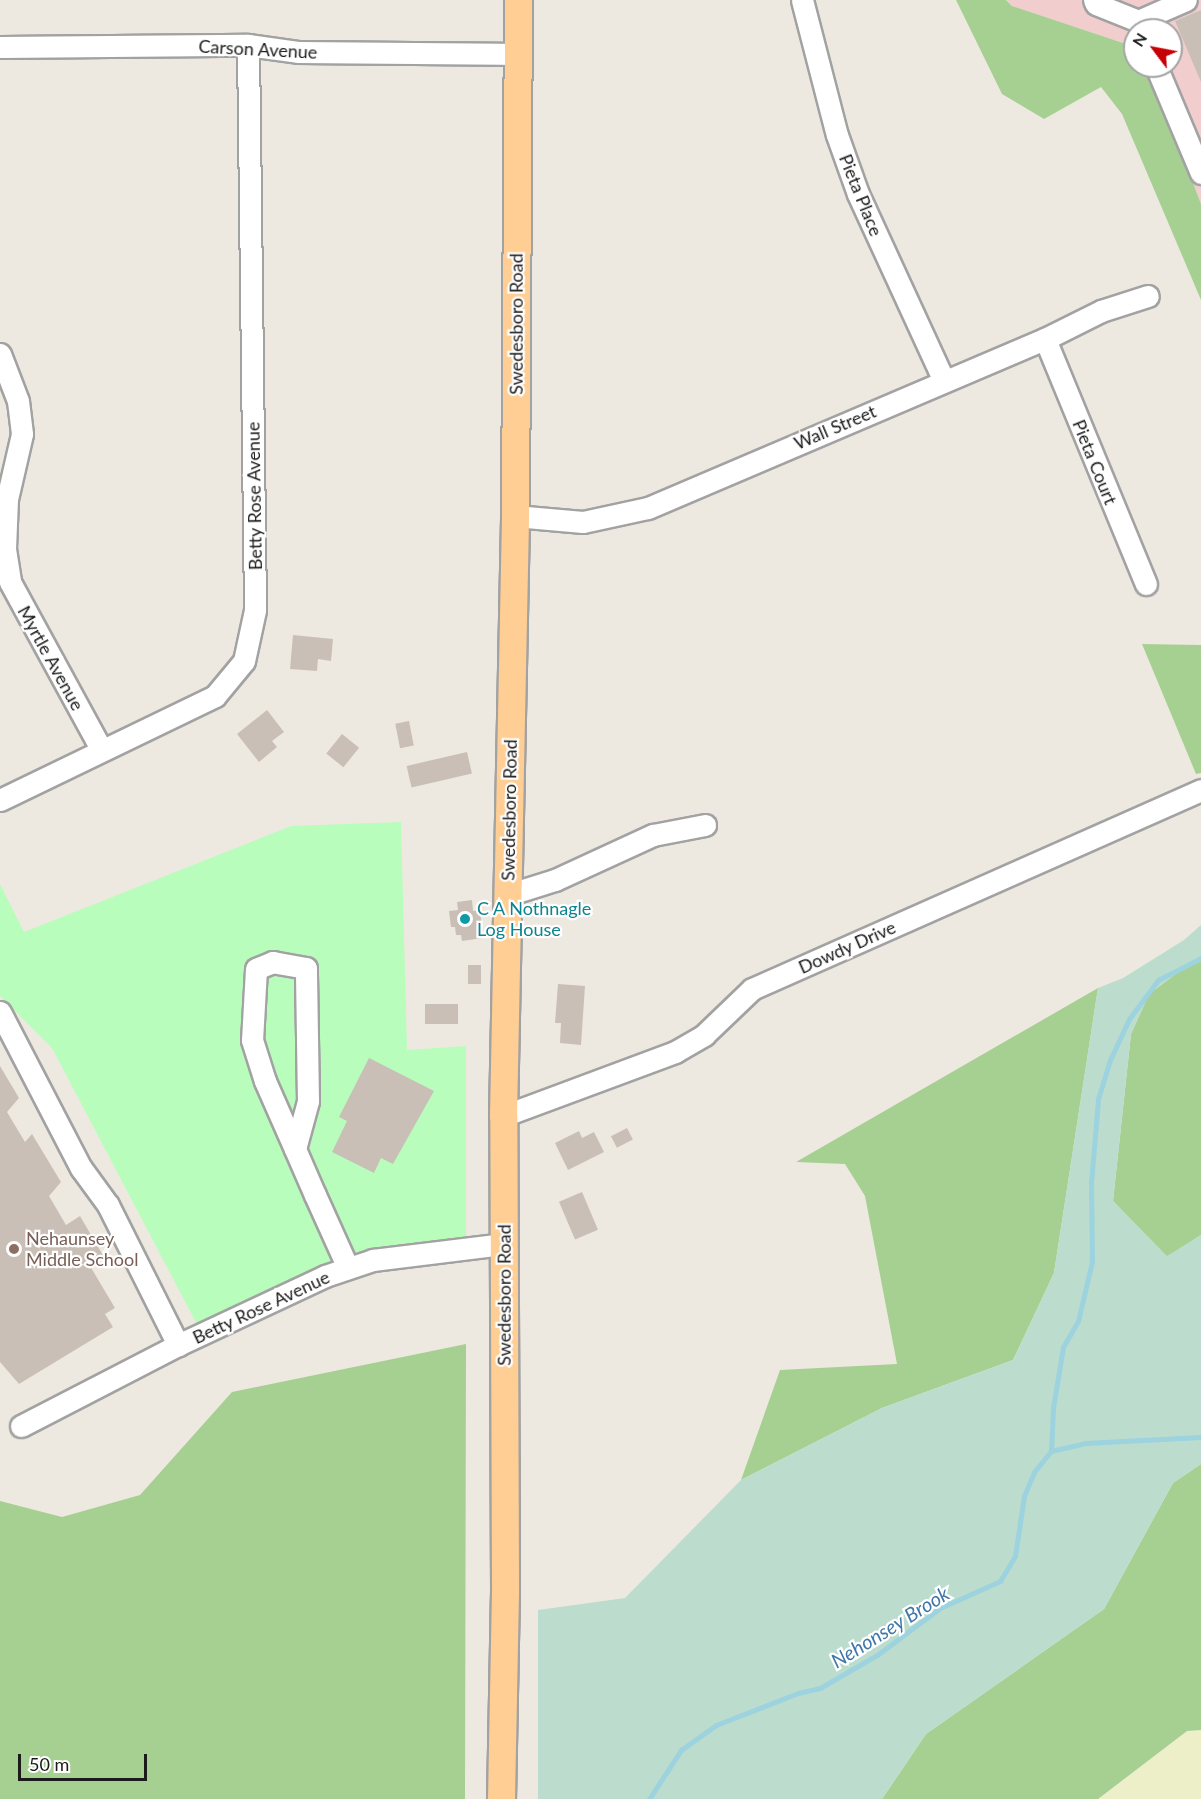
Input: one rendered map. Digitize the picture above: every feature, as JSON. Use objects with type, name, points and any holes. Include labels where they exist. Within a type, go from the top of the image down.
[{"type":"main road","name":"Swedesboro Road","points":[[501,1799],[504,1244],[502,1116],[514,516],[518,0]]},
{"type":"street","name":"Pieta Place","points":[[802,0],[834,125],[858,194],[944,381]]},
{"type":"street","points":[[1102,5],[1131,0]]},
{"type":"street","points":[[1153,18],[1186,0]]},
{"type":"street","points":[[1102,5],[1125,18]]},
{"type":"street","name":"Carson Avenue","points":[[0,47],[248,45],[298,52],[517,54]]},
{"type":"street","name":"Betty Rose Avenue","points":[[0,800],[215,696],[244,661],[255,610],[248,45]]},
{"type":"street","points":[[1161,78],[1201,173]]},
{"type":"street","name":"Wall Street","points":[[514,516],[583,522],[648,508],[1045,339],[1101,311],[1148,296]]},
{"type":"street","name":"Pieta Court","points":[[1045,339],[1146,584]]},
{"type":"street","name":"Myrtle Avenue","points":[[0,354],[18,401],[22,434],[6,510],[5,549],[10,582],[102,750]]},
{"type":"street","name":"Dowdy Drive","points":[[502,1116],[675,1052],[704,1035],[752,989],[1201,790]]},
{"type":"street","points":[[507,895],[555,880],[653,835],[705,825]]},
{"type":"street","points":[[295,1149],[308,1101],[306,968],[273,962],[256,969],[252,1040],[295,1149],[348,1268]]},
{"type":"street","name":"Betty Rose Avenue","points":[[0,1012],[81,1168],[108,1205],[178,1346],[348,1268],[373,1260],[504,1244]]},
{"type":"street","points":[[21,1426],[178,1346]]},
{"type":"shaded area","points":[[1006,0],[1201,0],[1201,204],[1154,78],[1183,78],[1183,18],[1123,18],[1123,43],[1012,6]]},
{"type":"green space","points":[[956,0],[1006,0],[1012,6],[1123,43],[1123,78],[1154,78],[1201,204],[1201,300],[1122,114],[1101,87],[1044,119],[1002,94]]},
{"type":"green space","points":[[1142,644],[1201,645],[1201,773],[1196,774]]},
{"type":"green space","points":[[401,822],[407,1050],[466,1046],[466,1245],[350,1262],[200,1330],[52,1048],[0,996],[0,884],[24,932],[291,826]]},
{"type":"green space","points":[[1201,925],[1201,955],[1149,994],[1131,1034],[1113,1201],[1167,1256],[1201,1235],[1201,1464],[1173,1483],[1104,1609],[926,1734],[882,1799],[538,1799],[538,1610],[625,1598],[741,1480],[882,1408],[1013,1360],[1054,1273],[1098,988],[1123,978],[1184,940]]},
{"type":"green space","points":[[1201,955],[1201,1235],[1167,1257],[1113,1201],[1131,1034],[1149,994]]},
{"type":"green space","points":[[1098,988],[1054,1273],[1013,1360],[882,1408],[741,1480],[780,1370],[897,1364],[865,1196],[845,1164],[796,1162]]},
{"type":"green space","points":[[466,1344],[465,1799],[0,1799],[0,1501],[62,1517],[140,1495],[232,1392]]},
{"type":"green space","points":[[1201,1464],[1201,1730],[1187,1731],[1098,1799],[882,1799],[926,1734],[1104,1609],[1173,1483]]},
{"type":"green space","points":[[1201,1730],[1201,1799],[1099,1799],[1187,1731]]},
{"type":"building","points":[[1201,10],[1201,82],[1183,40],[1182,18]]},
{"type":"building","points":[[293,635],[333,639],[331,661],[318,659],[317,671],[290,669]]},
{"type":"building","points":[[267,710],[284,732],[272,741],[277,747],[259,762],[237,734]]},
{"type":"building","points":[[409,721],[414,746],[400,748],[395,724]]},
{"type":"building","points":[[342,734],[359,748],[343,767],[326,753]]},
{"type":"building","points":[[467,752],[472,773],[412,787],[407,766]]},
{"type":"building","name":"C A Nothnagle Log House","points":[[472,900],[473,911],[480,910],[483,938],[462,941],[461,935],[456,935],[455,927],[451,927],[449,911],[458,910],[457,902]]},
{"type":"building","points":[[468,965],[481,965],[481,984],[468,984]]},
{"type":"building","points":[[558,984],[585,986],[581,1045],[560,1043],[561,1023],[555,1023]]},
{"type":"building","points":[[425,1004],[458,1004],[458,1024],[425,1024]]},
{"type":"building","points":[[369,1058],[434,1091],[393,1164],[381,1158],[374,1173],[332,1152],[347,1121],[339,1117]]},
{"type":"building","points":[[0,1066],[19,1098],[7,1112],[25,1142],[32,1134],[61,1182],[49,1196],[66,1225],[80,1216],[104,1257],[90,1266],[115,1308],[105,1314],[113,1327],[19,1384],[0,1362]]},
{"type":"building","points":[[627,1128],[633,1140],[617,1148],[611,1136]]},
{"type":"building","points":[[579,1131],[582,1138],[594,1132],[604,1152],[568,1170],[555,1143]]},
{"type":"building","points":[[582,1192],[598,1230],[575,1240],[559,1202]]},
{"type":"waterway","points":[[1051,1451],[1053,1408],[1063,1347],[1078,1321],[1092,1262],[1091,1183],[1098,1099],[1110,1060],[1129,1019],[1158,980],[1201,958]]},
{"type":"waterway","name":"Nehonsey Brook","points":[[649,1799],[681,1750],[716,1725],[798,1693],[820,1688],[877,1655],[940,1608],[1000,1581],[1015,1556],[1024,1496],[1034,1472],[1051,1451],[1085,1443],[1201,1437]]},
{"type":"place","name":"C A Nothnagle Log House","points":[[465,919]]},
{"type":"place","name":"Nehaunsey Middle School","points":[[14,1249]]}]
